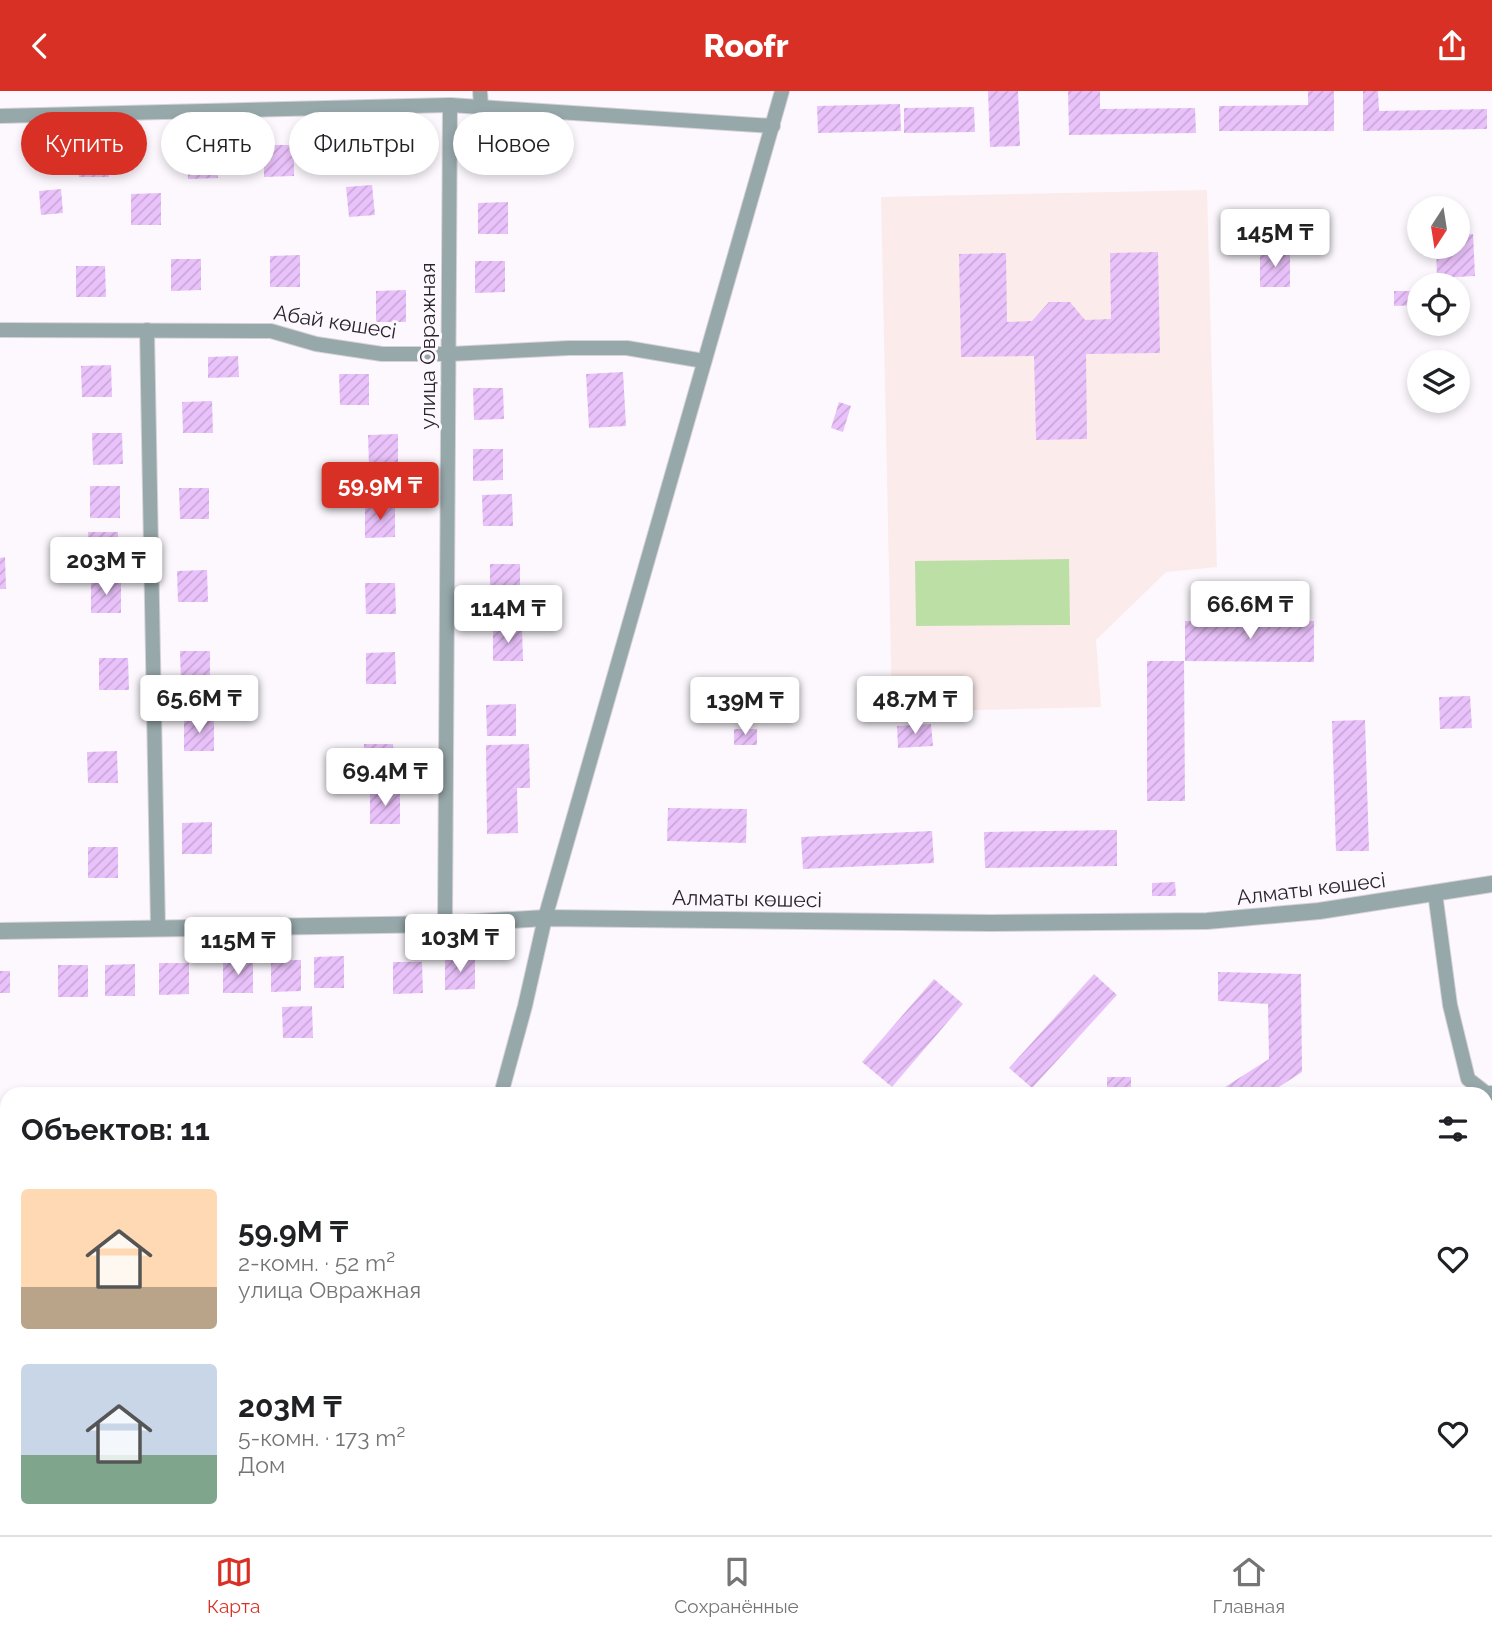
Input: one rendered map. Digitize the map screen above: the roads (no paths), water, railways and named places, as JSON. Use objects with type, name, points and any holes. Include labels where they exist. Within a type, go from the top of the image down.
[{"type":"street","points":[[480,91],[481,106]]},
{"type":"street","points":[[503,1087],[545,918],[782,91]]},
{"type":"street","points":[[0,116],[450,105],[773,126]]},
{"type":"street","name":"улица Овражная","points":[[445,924],[450,105]]},
{"type":"street","name":"Абай көшесі","points":[[0,330],[271,331],[316,344],[382,354],[626,348],[704,361]]},
{"type":"street","points":[[147,330],[158,928]]},
{"type":"street","name":"Алматы көшесі","points":[[0,931],[445,924],[545,918],[991,923],[1208,921],[1319,911],[1492,884]]},
{"type":"street","points":[[1435,893],[1450,1005],[1468,1079],[1478,1087]]}]
